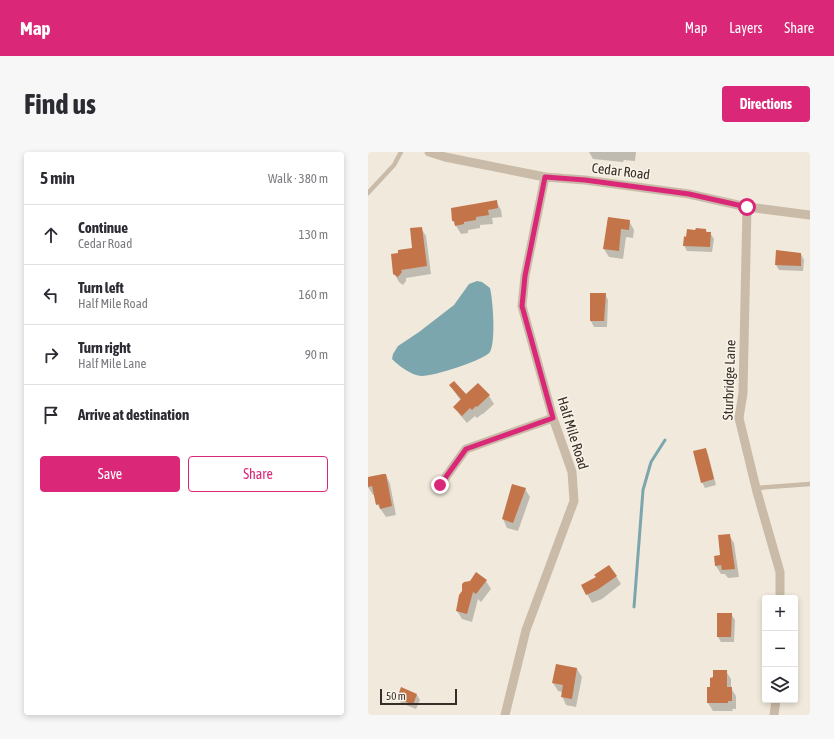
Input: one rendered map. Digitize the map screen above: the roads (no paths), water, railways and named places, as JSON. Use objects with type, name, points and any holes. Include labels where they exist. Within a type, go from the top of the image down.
[{"type":"street","name":"Cedar Road","points":[[429,152],[545,177],[585,180],[689,194],[747,207],[810,215]]},
{"type":"street","name":"Half Mile Road","points":[[505,715],[526,630],[574,501],[572,472],[553,418],[522,306],[525,276],[545,177]]},
{"type":"street","name":"Sturbridge Lane","points":[[747,207],[742,393],[739,418],[756,488],[780,572],[780,595]]},
{"type":"street","points":[[440,485],[466,449],[553,418]]},
{"type":"street","points":[[774,715],[776,703]]},
{"type":"lane","points":[[368,193],[394,165],[401,152]]},
{"type":"lane","points":[[756,488],[810,484]]},
{"type":"water","points":[[477,281],[482,282],[490,288],[493,311],[493,339],[490,352],[479,359],[427,376],[413,374],[405,370],[392,359],[398,346],[454,305],[469,284]]},
{"type":"waterway","points":[[634,607],[643,490],[651,462],[665,440]]}]
